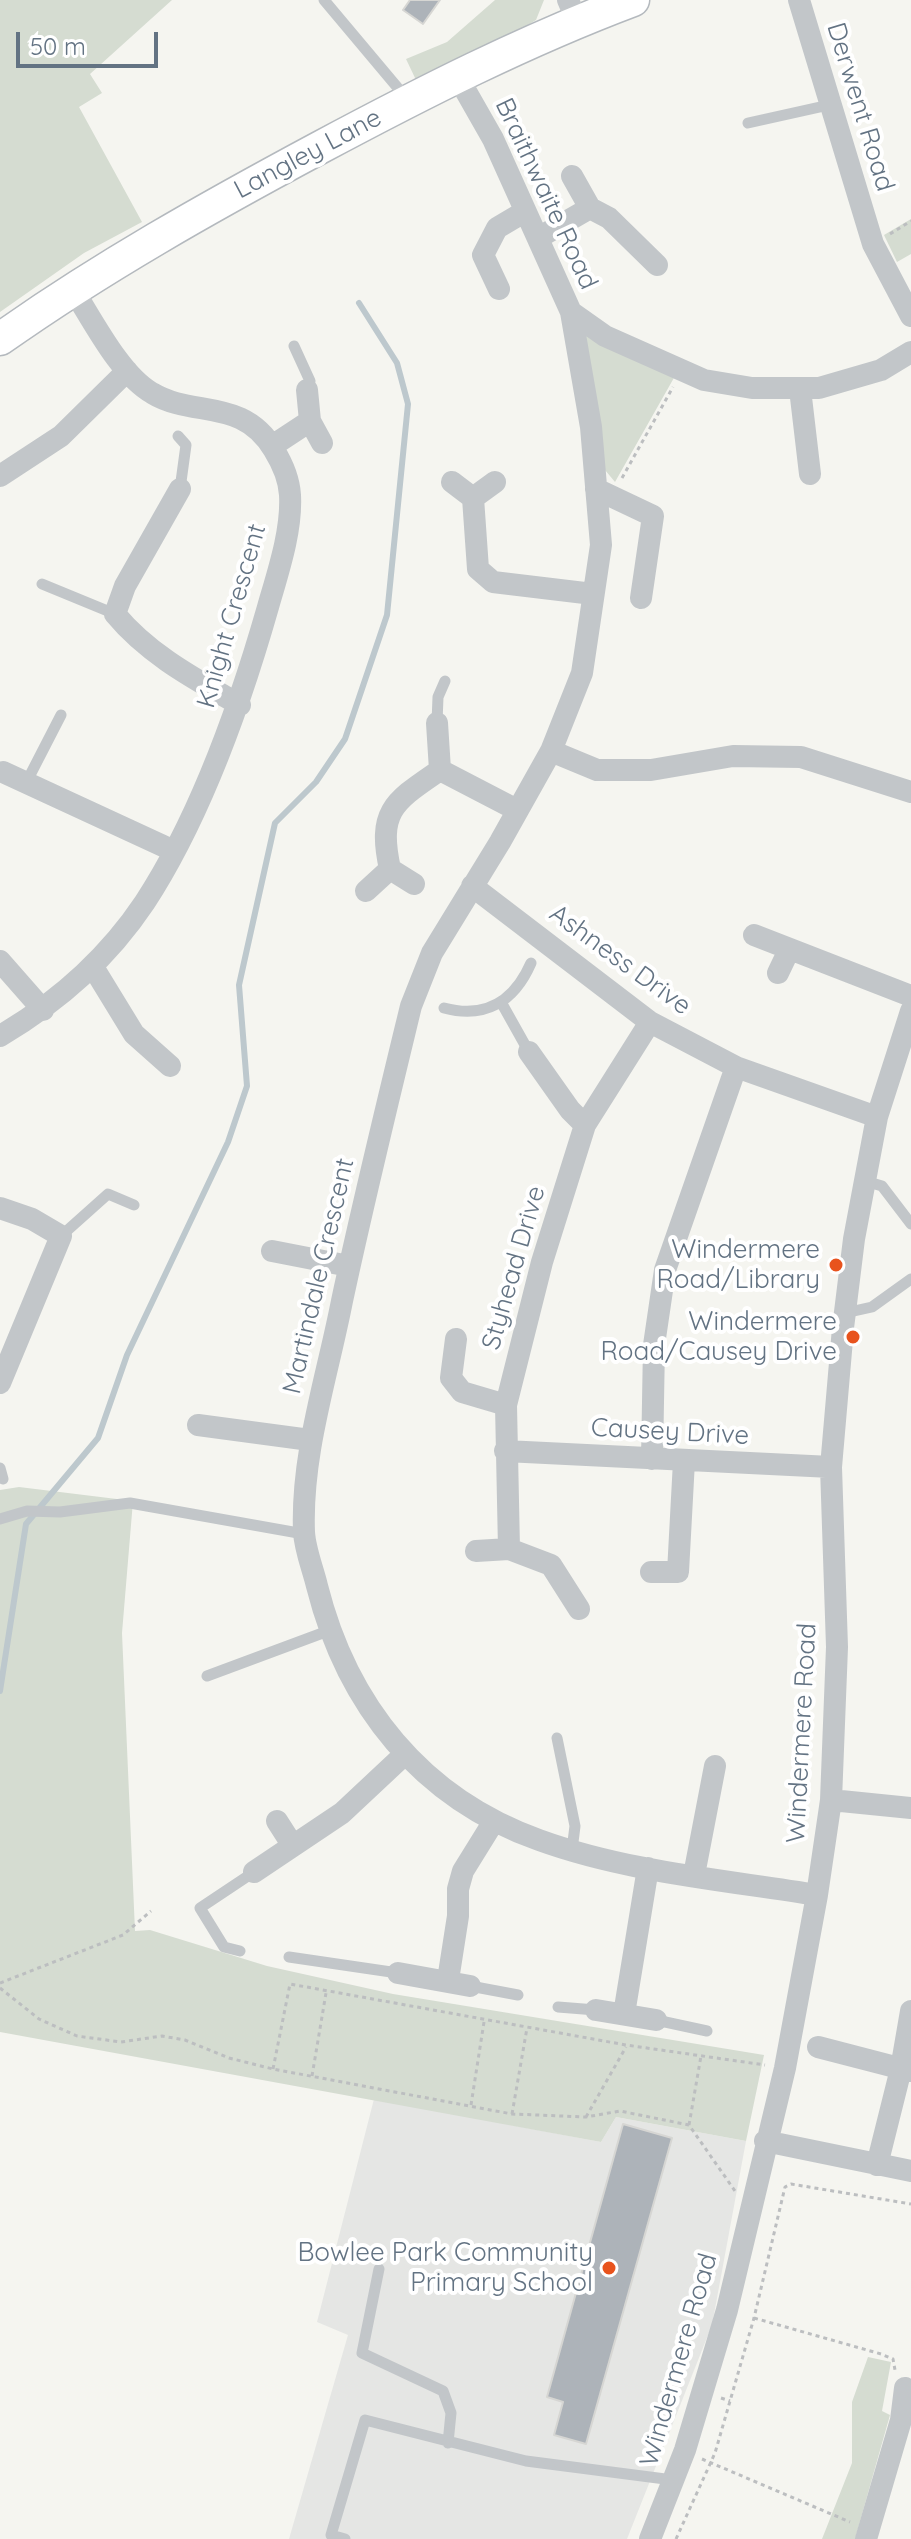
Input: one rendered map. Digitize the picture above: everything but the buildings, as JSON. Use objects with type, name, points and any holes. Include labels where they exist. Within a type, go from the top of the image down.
[{"type":"street","name":"Langley Lane","points":[[0,339],[72,288],[194,215],[573,10],[633,0]]},
{"type":"street","name":"Derwent Road","points":[[799,0],[873,244],[911,316]]},
{"type":"street","name":"Braithwaite Road","points":[[456,74],[493,139],[571,312],[605,336],[704,380],[752,388],[819,388],[881,370],[911,352]]},
{"type":"street","points":[[572,176],[590,208],[609,218],[657,265]]},
{"type":"street","points":[[538,238],[590,208]]},
{"type":"street","points":[[499,289],[483,255],[497,228],[524,212]]},
{"type":"street","name":"Knight Crescent","points":[[0,1036],[43,1010],[93,967],[144,903],[174,851],[240,705],[288,527],[290,494],[285,470],[272,446],[252,425],[229,412],[152,394],[127,371],[72,288]]},
{"type":"street","name":"Martindale Crescent","points":[[571,312],[604,492],[601,545],[582,673],[551,751],[432,953],[411,1006],[310,1440],[304,1534],[328,1631],[347,1674],[372,1715],[405,1754],[439,1784],[494,1821],[572,1850],[648,1868],[817,1895]]},
{"type":"street","points":[[0,476],[61,436],[127,371]]},
{"type":"street","points":[[800,389],[810,474]]},
{"type":"street","points":[[307,390],[310,421],[322,443]]},
{"type":"street","points":[[272,446],[310,421]]},
{"type":"street","points":[[452,482],[473,498],[478,569],[493,582],[593,594]]},
{"type":"street","points":[[473,498],[495,482]]},
{"type":"street","points":[[180,489],[125,586],[115,614],[132,634],[167,662],[240,705]]},
{"type":"street","points":[[604,492],[653,516],[641,598]]},
{"type":"street","points":[[437,723],[440,770]]},
{"type":"street","points":[[551,751],[597,770],[651,770],[733,756],[801,757],[911,792]]},
{"type":"street","points":[[440,770],[517,810]]},
{"type":"street","points":[[414,884],[390,869],[384,842],[386,818],[400,798],[440,770]]},
{"type":"street","points":[[3,772],[174,851]]},
{"type":"street","points":[[366,891],[390,869]]},
{"type":"street","name":"Ashness Drive","points":[[472,886],[650,1022],[736,1067],[877,1117]]},
{"type":"street","points":[[754,935],[911,996]]},
{"type":"street","points":[[778,973],[789,950]]},
{"type":"street","points":[[0,961],[43,1010]]},
{"type":"street","points":[[93,967],[134,1034],[170,1066]]},
{"type":"street","name":"Windermere Road","points":[[650,2539],[685,2450],[727,2310],[765,2141],[785,2068],[817,1895],[831,1800],[837,1647],[831,1467],[845,1313],[877,1117],[906,1038],[911,1011]]},
{"type":"street","name":"Styhead Drive","points":[[509,1549],[506,1405],[542,1262],[585,1125],[650,1022]]},
{"type":"street","points":[[529,1052],[585,1125]]},
{"type":"street","points":[[652,1459],[654,1345],[665,1270],[736,1067]]},
{"type":"street","points":[[0,1208],[32,1219],[61,1236],[0,1383]]},
{"type":"street","points":[[272,1251],[308,1247],[349,1266]]},
{"type":"street","points":[[456,1339],[451,1378],[456,1385],[462,1392],[506,1405]]},
{"type":"street","points":[[198,1425],[230,1419],[310,1440]]},
{"type":"street","name":"Causey Drive","points":[[505,1451],[831,1467]]},
{"type":"street","points":[[651,1572],[678,1572],[684,1461]]},
{"type":"street","points":[[476,1551],[509,1549],[551,1565],[579,1609]]},
{"type":"street","points":[[254,1872],[342,1813],[405,1754]]},
{"type":"street","points":[[694,1875],[715,1766]]},
{"type":"street","points":[[831,1800],[911,1808]]},
{"type":"street","points":[[277,1821],[293,1846]]},
{"type":"street","points":[[448,1980],[460,1880],[494,1821]]},
{"type":"street","points":[[624,2014],[648,1868]]},
{"type":"street","points":[[398,1973],[470,1986]]},
{"type":"street","points":[[596,2010],[656,2020]]},
{"type":"street","points":[[877,2165],[906,2070],[911,2011]]},
{"type":"street","points":[[818,2047],[906,2070]]},
{"type":"street","points":[[765,2141],[911,2171]]},
{"type":"street","points":[[868,2535],[901,2420],[905,2382]]},
{"type":"lane","points":[[324,0],[409,100]]},
{"type":"lane","points":[[748,123],[829,105]]},
{"type":"lane","points":[[294,346],[310,381],[307,390]]},
{"type":"lane","points":[[178,436],[186,445],[180,489]]},
{"type":"lane","points":[[42,584],[115,614]]},
{"type":"lane","points":[[437,723],[438,697],[445,681]]},
{"type":"lane","points":[[26,783],[61,715]]},
{"type":"lane","points":[[444,1008],[468,1014],[501,1002],[522,985],[531,963]]},
{"type":"lane","points":[[501,1002],[529,1052]]},
{"type":"lane","points":[[865,1181],[882,1186],[911,1224]]},
{"type":"lane","points":[[61,1236],[108,1194],[134,1205]]},
{"type":"lane","points":[[845,1313],[872,1307],[911,1279]]},
{"type":"lane","points":[[0,1519],[27,1511],[130,1503],[304,1534]]},
{"type":"lane","points":[[207,1676],[328,1631]]},
{"type":"lane","points":[[557,1738],[575,1826],[572,1850]]},
{"type":"lane","points":[[240,1951],[224,1947],[200,1908],[254,1872]]},
{"type":"lane","points":[[289,1957],[398,1973]]},
{"type":"lane","points":[[470,1986],[518,1995]]},
{"type":"lane","points":[[558,2007],[596,2010]]},
{"type":"lane","points":[[656,2020],[707,2031]]},
{"type":"lane","points":[[379,2269],[362,2353],[443,2391],[451,2413],[448,2443]]},
{"type":"lane","points":[[345,2539],[331,2535],[365,2420],[526,2461],[673,2480]]},
{"type":"path","points":[[604,492],[683,370]]},
{"type":"path","points":[[151,1911],[123,1935],[0,1986],[39,2019],[77,2036],[121,2042],[162,2036],[185,2040],[229,2058],[273,2069],[512,2114],[586,2117],[620,2111],[689,2125],[738,2196]]},
{"type":"path","points":[[273,2069],[290,1984],[484,2021],[766,2065]]},
{"type":"path","points":[[312,2076],[326,1992]]},
{"type":"path","points":[[471,2105],[484,2021]]},
{"type":"path","points":[[512,2114],[527,2028]]},
{"type":"path","points":[[586,2117],[626,2045]]},
{"type":"path","points":[[689,2125],[701,2056]]},
{"type":"path","points":[[676,2539],[710,2463],[754,2318],[787,2185],[911,2204]]},
{"type":"path","points":[[754,2318],[893,2359],[896,2372],[905,2382]]},
{"type":"path","points":[[685,2450],[868,2535]]},
{"type":"shaded area","points":[[0,0],[172,0],[90,74],[102,93],[79,107],[142,222],[84,253],[0,312]]},
{"type":"shaded area","points":[[495,0],[544,0],[536,20],[416,80],[406,59],[447,42]]},
{"type":"shaded area","points":[[911,219],[911,254],[897,262],[884,235]]},
{"type":"shaded area","points":[[589,331],[675,376],[615,482],[600,464],[582,343]]},
{"type":"shaded area","points":[[19,1487],[133,1501],[122,1633],[135,1931],[150,1930],[267,1966],[393,1994],[764,2055],[746,2141],[616,2117],[601,2142],[0,2032],[0,1490]]},
{"type":"shaded area","points":[[374,2099],[601,2142],[616,2117],[746,2141],[712,2325],[627,2539],[289,2539],[348,2335],[317,2322]]},
{"type":"shaded area","points":[[868,2357],[891,2362],[882,2411],[890,2415],[855,2539],[822,2539],[852,2463],[852,2402]]},
{"type":"waterway","points":[[0,1691],[26,1524],[98,1438],[127,1355],[228,1142],[247,1086],[239,985],[275,823],[316,782],[345,739],[387,615],[408,404],[397,363],[359,303]]},
{"type":"place","name":"Windermere Road/Library","points":[[836,1265]]},
{"type":"place","name":"Windermere Road/Causey Drive","points":[[853,1337]]},
{"type":"place","name":"Bowlee Park Community Primary School","points":[[609,2268]]}]
